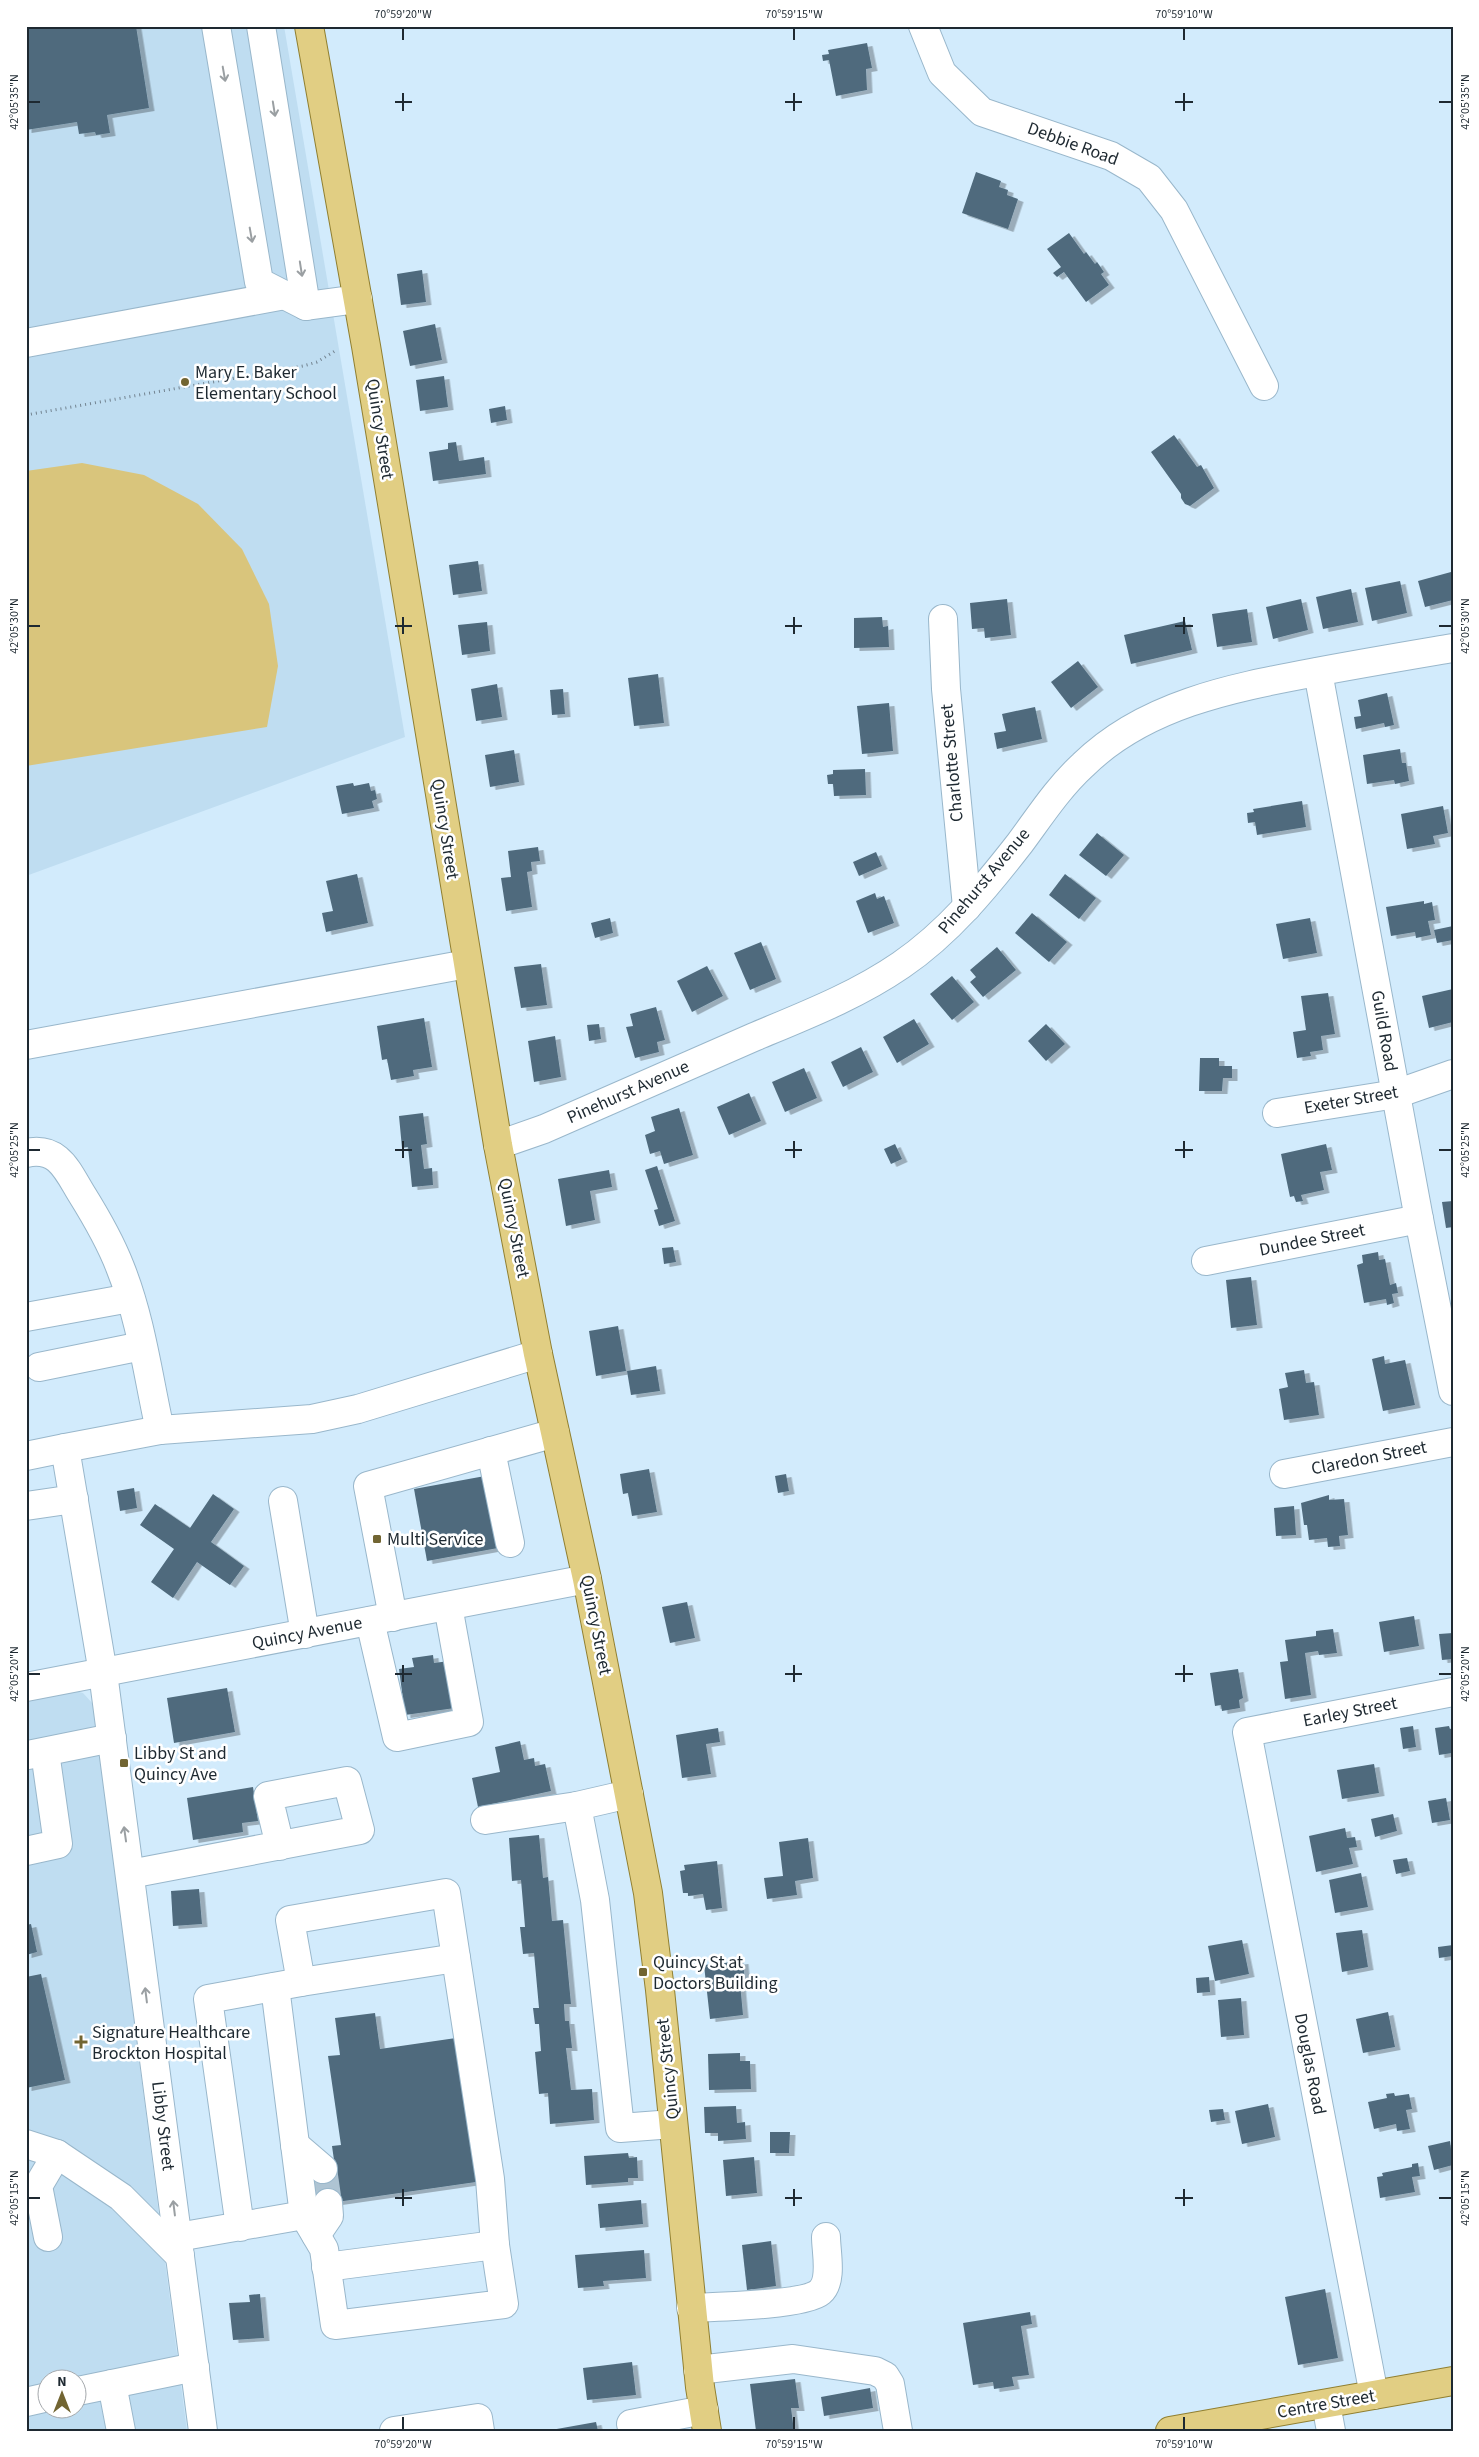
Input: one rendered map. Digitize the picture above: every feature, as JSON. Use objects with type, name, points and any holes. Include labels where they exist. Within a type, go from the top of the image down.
[{"type":"main road","name":"Quincy Street","points":[[309,26],[358,299],[498,1145],[538,1354],[587,1579],[648,1894],[691,2308],[706,2420]]},
{"type":"main road","name":"Centre Street","points":[[1170,2431],[1261,2423],[1326,2404],[1453,2382]]},
{"type":"street","points":[[216,26],[259,282],[296,300]]},
{"type":"street","points":[[261,26],[296,300]]},
{"type":"street","name":"Debbie Road","points":[[923,26],[942,72],[982,112],[1111,156],[1149,178],[1174,210],[1264,386]]},
{"type":"street","points":[[26,344],[296,300],[358,299]]},
{"type":"street","name":"Charlotte Street","points":[[943,619],[947,698],[967,907]]},
{"type":"street","name":"Pinehurst Avenue","points":[[498,1145],[544,1129],[878,980],[923,949],[967,907],[1083,764],[1110,742],[1141,723],[1208,696],[1318,672],[1453,648]]},
{"type":"street","name":"Guild Road","points":[[1318,672],[1419,1219],[1453,1390]]},
{"type":"street","points":[[26,1045],[467,964]]},
{"type":"street","name":"Exeter Street","points":[[1277,1113],[1396,1094],[1453,1074]]},
{"type":"street","points":[[26,1153],[39,1150],[52,1153],[64,1166],[100,1224],[120,1267],[130,1298],[160,1430]]},
{"type":"street","name":"Dundee Street","points":[[1206,1261],[1419,1219]]},
{"type":"street","points":[[26,1317],[130,1298]]},
{"type":"street","points":[[39,1367],[142,1346]]},
{"type":"street","points":[[26,1456],[160,1430],[312,1419],[358,1409],[538,1354]]},
{"type":"street","points":[[448,1606],[470,1722],[397,1737],[368,1486],[555,1432]]},
{"type":"street","name":"Claredon Street","points":[[1284,1474],[1453,1442]]},
{"type":"street","name":"Libby Street","points":[[65,1448],[103,1673],[203,2431]]},
{"type":"street","points":[[491,1451],[510,1543]]},
{"type":"street","points":[[26,1506],[74,1498]]},
{"type":"street","points":[[284,1501],[305,1634]]},
{"type":"street","name":"Quincy Avenue","points":[[26,1687],[587,1579]]},
{"type":"street","name":"Earley Street","points":[[1247,1732],[1453,1692]]},
{"type":"street","name":"Douglas Road","points":[[1247,1732],[1374,2395]]},
{"type":"street","points":[[26,1851],[58,1844],[35,1753],[112,1738]]},
{"type":"street","points":[[485,1820],[577,1806],[629,1794]]},
{"type":"street","points":[[577,1806],[595,1900],[620,2128],[673,2124]]},
{"type":"street","points":[[130,1874],[280,1846]]},
{"type":"street","points":[[446,1893],[456,1958],[490,2179],[495,2245],[504,2304],[335,2325],[324,2249],[310,2225],[295,2145],[288,1984],[290,1920],[446,1893]]},
{"type":"street","points":[[240,2227],[208,1999],[288,1984],[456,1958]]},
{"type":"street","points":[[26,2144],[57,2154],[121,2197],[179,2247],[240,2227],[310,2225],[329,2216],[328,2203]]},
{"type":"street","points":[[295,2145],[323,2169]]},
{"type":"street","points":[[48,2237],[38,2186],[57,2154]]},
{"type":"street","points":[[691,2308],[810,2298],[821,2292],[827,2280],[826,2237]]},
{"type":"street","points":[[326,2267],[495,2245]]},
{"type":"street","points":[[698,2370],[793,2359],[875,2371],[885,2376],[890,2384],[898,2431]]},
{"type":"street","points":[[88,2389],[195,2367]]},
{"type":"street","points":[[112,2384],[122,2431]]},
{"type":"street","points":[[1326,2404],[1331,2431]]},
{"type":"street","points":[[394,2431],[478,2418],[480,2431]]},
{"type":"street","points":[[633,2431],[631,2424],[706,2420]]},
{"type":"path","points":[[26,415],[303,366],[317,362],[335,351]]},
{"type":"shaded area","name":"Mary E. Baker Elementary School","points":[[26,26],[284,26],[405,737],[26,876]]},
{"type":"shaded area","points":[[82,463],[144,475],[198,504],[242,549],[269,604],[278,666],[267,727],[26,766],[26,471]]},
{"type":"shaded area","name":"Signature Healthcare Brockton Hospital","points":[[72,1690],[83,1693],[93,1704],[187,2431],[26,2431],[26,1699]]},
{"type":"building","points":[[26,26],[136,26],[149,108],[107,115],[110,133],[96,135],[95,132],[79,134],[77,122],[26,130]]},
{"type":"building","points":[[867,43],[872,68],[866,69],[867,90],[836,96],[829,60],[823,61],[822,55],[829,54],[828,50]]},
{"type":"building","points":[[976,172],[1001,181],[999,187],[1008,190],[1007,195],[1018,199],[1008,229],[962,213]]},
{"type":"building","points":[[1069,233],[1084,254],[1086,252],[1095,264],[1097,262],[1104,272],[1101,274],[1109,285],[1086,302],[1064,272],[1057,277],[1053,273],[1061,267],[1047,249]]},
{"type":"building","points":[[422,270],[426,302],[401,305],[397,274]]},
{"type":"building","points":[[435,324],[442,360],[410,366],[403,331]]},
{"type":"building","points":[[444,376],[448,407],[420,411],[416,380]]},
{"type":"building","points":[[505,406],[507,420],[491,423],[489,409]]},
{"type":"building","points":[[1174,435],[1197,467],[1201,465],[1214,488],[1190,506],[1185,504],[1181,494],[1151,452]]},
{"type":"building","points":[[456,442],[459,461],[484,457],[486,474],[433,481],[429,452],[448,449],[448,443]]},
{"type":"building","points":[[478,561],[482,591],[453,595],[449,565]]},
{"type":"building","points":[[1451,572],[1453,600],[1425,607],[1418,581]]},
{"type":"building","points":[[1400,581],[1407,613],[1372,621],[1365,588]]},
{"type":"building","points":[[1351,589],[1358,622],[1323,629],[1316,597]]},
{"type":"building","points":[[1007,599],[1011,635],[985,638],[984,628],[972,629],[970,603]]},
{"type":"building","points":[[1301,599],[1308,630],[1273,639],[1266,607]]},
{"type":"building","points":[[1247,609],[1252,642],[1217,647],[1212,614]]},
{"type":"building","points":[[882,617],[883,627],[888,626],[889,647],[854,648],[854,618]]},
{"type":"building","points":[[1185,621],[1192,650],[1131,664],[1124,635]]},
{"type":"building","points":[[487,622],[490,651],[462,655],[458,625]]},
{"type":"building","points":[[1078,661],[1098,687],[1071,708],[1051,682]]},
{"type":"building","points":[[658,674],[664,723],[634,726],[628,678]]},
{"type":"building","points":[[497,684],[502,717],[476,721],[471,689]]},
{"type":"building","points":[[563,689],[565,714],[552,715],[550,690]]},
{"type":"building","points":[[1387,693],[1394,725],[1385,727],[1384,723],[1356,729],[1354,717],[1361,716],[1358,700]]},
{"type":"building","points":[[889,703],[893,751],[862,754],[857,706]]},
{"type":"building","points":[[1035,707],[1042,739],[997,749],[994,733],[1006,731],[1002,714]]},
{"type":"building","points":[[1400,749],[1402,763],[1406,763],[1409,781],[1395,784],[1394,780],[1367,784],[1363,755]]},
{"type":"building","points":[[514,750],[519,782],[490,787],[485,755]]},
{"type":"building","points":[[865,769],[866,795],[834,796],[833,784],[828,784],[827,775],[833,774],[833,770]]},
{"type":"building","points":[[353,783],[354,786],[369,783],[371,791],[375,790],[377,799],[372,801],[374,808],[342,814],[336,786]]},
{"type":"building","points":[[1302,801],[1306,827],[1257,835],[1255,822],[1248,823],[1247,813],[1254,812],[1253,809]]},
{"type":"building","points":[[1443,806],[1448,833],[1433,836],[1435,844],[1407,849],[1401,814]]},
{"type":"building","points":[[1097,833],[1124,855],[1106,876],[1079,855]]},
{"type":"building","points":[[538,847],[540,861],[531,862],[532,871],[527,872],[532,907],[506,911],[501,878],[511,877],[508,851]]},
{"type":"building","points":[[876,852],[882,866],[859,876],[853,862]]},
{"type":"building","points":[[357,874],[368,923],[326,932],[322,913],[333,911],[326,881]]},
{"type":"building","points":[[1065,874],[1096,898],[1079,919],[1049,895]]},
{"type":"building","points":[[875,893],[877,899],[884,896],[894,923],[868,933],[856,901]]},
{"type":"building","points":[[1424,901],[1424,904],[1432,902],[1435,920],[1428,921],[1431,935],[1416,938],[1415,932],[1391,936],[1386,907]]},
{"type":"building","points":[[1032,913],[1067,942],[1049,962],[1015,933]]},
{"type":"building","points":[[610,918],[613,933],[595,938],[591,923]]},
{"type":"building","points":[[1310,918],[1317,953],[1283,959],[1276,924]]},
{"type":"building","points":[[1453,926],[1453,940],[1437,943],[1434,930]]},
{"type":"building","points":[[761,942],[776,979],[750,990],[734,953]]},
{"type":"building","points":[[997,947],[1016,970],[983,997],[970,982],[976,977],[970,970]]},
{"type":"building","points":[[541,964],[547,1005],[521,1008],[514,967]]},
{"type":"building","points":[[707,966],[723,996],[692,1012],[677,981]]},
{"type":"building","points":[[952,976],[974,1002],[952,1020],[930,994]]},
{"type":"building","points":[[1453,989],[1453,1022],[1429,1028],[1422,996]]},
{"type":"building","points":[[1328,993],[1335,1034],[1321,1036],[1323,1050],[1310,1052],[1311,1056],[1297,1058],[1293,1032],[1306,1030],[1301,996]]},
{"type":"building","points":[[656,1007],[665,1040],[657,1042],[659,1052],[635,1058],[626,1027],[633,1026],[630,1014]]},
{"type":"building","points":[[424,1018],[432,1067],[413,1070],[414,1076],[391,1080],[387,1059],[382,1060],[377,1026]]},
{"type":"building","points":[[914,1019],[929,1044],[897,1063],[883,1037]]},
{"type":"building","points":[[599,1024],[601,1039],[589,1041],[587,1025]]},
{"type":"building","points":[[1046,1024],[1065,1044],[1046,1061],[1028,1041]]},
{"type":"building","points":[[555,1036],[561,1077],[534,1082],[528,1041]]},
{"type":"building","points":[[861,1047],[873,1072],[843,1087],[831,1062]]},
{"type":"building","points":[[1200,1058],[1219,1058],[1219,1066],[1232,1066],[1232,1078],[1223,1078],[1222,1091],[1199,1091]]},
{"type":"building","points":[[804,1068],[817,1098],[785,1112],[772,1082]]},
{"type":"building","points":[[749,1093],[761,1121],[729,1135],[717,1107]]},
{"type":"building","points":[[679,1108],[693,1155],[664,1164],[660,1151],[650,1154],[645,1135],[655,1131],[651,1117]]},
{"type":"building","points":[[423,1113],[427,1144],[421,1145],[424,1169],[432,1168],[433,1185],[412,1187],[408,1147],[402,1148],[399,1116]]},
{"type":"building","points":[[895,1144],[902,1159],[891,1164],[884,1149]]},
{"type":"building","points":[[1326,1144],[1332,1170],[1320,1172],[1324,1190],[1301,1195],[1303,1201],[1296,1202],[1294,1196],[1290,1197],[1281,1154]]},
{"type":"building","points":[[657,1166],[675,1221],[659,1226],[654,1210],[658,1209],[645,1170]]},
{"type":"building","points":[[609,1170],[612,1187],[590,1191],[595,1220],[566,1226],[558,1179]]},
{"type":"building","points":[[1453,1201],[1453,1227],[1446,1228],[1442,1202]]},
{"type":"building","points":[[673,1247],[676,1262],[664,1264],[662,1248]]},
{"type":"building","points":[[1378,1252],[1379,1260],[1385,1259],[1390,1285],[1396,1283],[1398,1293],[1392,1294],[1394,1303],[1387,1305],[1386,1299],[1364,1303],[1357,1265],[1363,1263],[1362,1255]]},
{"type":"building","points":[[1251,1277],[1257,1325],[1231,1328],[1226,1280]]},
{"type":"building","points":[[618,1326],[626,1371],[596,1376],[589,1331]]},
{"type":"building","points":[[1384,1356],[1385,1364],[1405,1360],[1415,1405],[1383,1411],[1372,1359]]},
{"type":"building","points":[[656,1366],[660,1391],[631,1395],[627,1371]]},
{"type":"building","points":[[1304,1370],[1306,1383],[1314,1382],[1319,1415],[1284,1420],[1279,1389],[1288,1387],[1285,1373]]},
{"type":"building","points":[[649,1469],[657,1512],[632,1516],[628,1493],[623,1494],[620,1474]]},
{"type":"building","points":[[786,1474],[789,1491],[778,1493],[775,1476]]},
{"type":"building","points":[[485,1476],[498,1548],[427,1561],[414,1489]]},
{"type":"building","points":[[134,1488],[137,1508],[120,1511],[117,1491]]},
{"type":"building","points":[[213,1494],[234,1509],[211,1542],[244,1566],[230,1585],[197,1562],[173,1598],[151,1582],[174,1549],[140,1525],[155,1504],[190,1528]]},
{"type":"building","points":[[1329,1495],[1329,1500],[1344,1499],[1348,1535],[1339,1536],[1340,1546],[1328,1547],[1327,1538],[1309,1540],[1307,1525],[1304,1525],[1301,1503]]},
{"type":"building","points":[[1294,1506],[1296,1535],[1276,1536],[1274,1508]]},
{"type":"building","points":[[687,1602],[695,1638],[670,1643],[662,1607]]},
{"type":"building","points":[[1414,1616],[1419,1646],[1384,1652],[1379,1622]]},
{"type":"building","points":[[1333,1629],[1337,1653],[1319,1655],[1318,1651],[1305,1653],[1311,1695],[1285,1699],[1280,1662],[1288,1661],[1285,1640],[1316,1636],[1316,1631]]},
{"type":"building","points":[[1453,1633],[1453,1659],[1442,1660],[1439,1634]]},
{"type":"building","points":[[433,1655],[434,1663],[449,1661],[455,1708],[405,1715],[399,1669],[414,1667],[412,1658]]},
{"type":"building","points":[[1238,1669],[1243,1698],[1239,1700],[1240,1708],[1222,1711],[1221,1705],[1215,1706],[1210,1673]]},
{"type":"building","points":[[227,1688],[235,1732],[174,1743],[167,1698]]},
{"type":"building","points":[[1413,1726],[1416,1747],[1403,1749],[1400,1728]]},
{"type":"building","points":[[1449,1726],[1450,1729],[1453,1728],[1452,1753],[1439,1755],[1435,1728]]},
{"type":"building","points":[[718,1728],[720,1742],[706,1744],[711,1774],[682,1778],[676,1735]]},
{"type":"building","points":[[520,1741],[524,1760],[534,1758],[535,1766],[545,1764],[551,1791],[478,1807],[472,1778],[500,1772],[495,1747]]},
{"type":"building","points":[[1374,1764],[1379,1793],[1342,1799],[1337,1770]]},
{"type":"building","points":[[253,1787],[258,1821],[242,1823],[243,1832],[193,1840],[187,1798]]},
{"type":"building","points":[[1446,1798],[1450,1820],[1432,1823],[1428,1801]]},
{"type":"building","points":[[1393,1814],[1397,1831],[1375,1837],[1371,1819]]},
{"type":"building","points":[[1345,1828],[1347,1838],[1355,1837],[1357,1847],[1349,1848],[1353,1864],[1316,1872],[1309,1836]]},
{"type":"building","points":[[539,1835],[543,1878],[548,1877],[552,1921],[563,1920],[571,2004],[564,2004],[565,2021],[569,2021],[572,2048],[566,2048],[571,2090],[592,2089],[594,2120],[550,2124],[548,2093],[539,2094],[535,2052],[541,2051],[539,2024],[535,2024],[533,2008],[539,2008],[534,1953],[523,1954],[520,1927],[525,1927],[521,1880],[512,1881],[509,1838]]},
{"type":"building","points":[[808,1838],[813,1878],[795,1881],[797,1895],[767,1899],[764,1878],[783,1876],[779,1842]]},
{"type":"building","points":[[1407,1858],[1410,1871],[1396,1874],[1393,1860]]},
{"type":"building","points":[[717,1861],[722,1908],[706,1910],[703,1894],[688,1896],[688,1893],[683,1893],[680,1871],[685,1870],[684,1865]]},
{"type":"building","points":[[1361,1873],[1368,1907],[1335,1913],[1329,1880]]},
{"type":"building","points":[[199,1889],[202,1924],[173,1926],[171,1891]]},
{"type":"building","points":[[31,1924],[37,1952],[26,1955],[26,1925]]},
{"type":"building","points":[[1362,1930],[1368,1967],[1342,1972],[1336,1933]]},
{"type":"building","points":[[1242,1940],[1249,1974],[1215,1981],[1208,1946]]},
{"type":"building","points":[[1453,1945],[1453,1956],[1439,1958],[1438,1947]]},
{"type":"building","points":[[743,1961],[745,1983],[740,1983],[743,2015],[710,2019],[704,1965]]},
{"type":"building","points":[[41,1974],[65,2080],[26,2088],[26,1977]]},
{"type":"building","points":[[1209,1977],[1210,1992],[1197,1993],[1196,1978]]},
{"type":"building","points":[[1241,1998],[1244,2035],[1221,2037],[1218,2000]]},
{"type":"building","points":[[1388,2012],[1395,2047],[1363,2053],[1356,2019]]},
{"type":"building","points":[[375,2013],[380,2049],[456,2038],[476,2182],[316,2205],[311,2171],[335,2167],[332,2146],[341,2145],[328,2056],[340,2055],[335,2018]]},
{"type":"building","points":[[740,2053],[740,2061],[750,2061],[751,2089],[709,2090],[708,2054]]},
{"type":"building","points":[[1394,2093],[1395,2096],[1409,2094],[1412,2109],[1406,2110],[1410,2129],[1397,2131],[1396,2124],[1374,2129],[1368,2102],[1387,2098],[1386,2094]]},
{"type":"building","points":[[1268,2104],[1275,2137],[1242,2144],[1235,2111]]},
{"type":"building","points":[[736,2106],[737,2123],[745,2122],[746,2139],[718,2141],[718,2133],[705,2133],[704,2107]]},
{"type":"building","points":[[1223,2109],[1225,2120],[1211,2122],[1209,2110]]},
{"type":"building","points":[[770,2132],[790,2132],[789,2153],[770,2153]]},
{"type":"building","points":[[1450,2141],[1453,2165],[1434,2170],[1428,2146]]},
{"type":"building","points":[[628,2153],[629,2158],[637,2157],[638,2178],[628,2178],[628,2182],[586,2185],[584,2156]]},
{"type":"building","points":[[754,2157],[757,2193],[726,2196],[723,2160]]},
{"type":"building","points":[[1418,2163],[1420,2176],[1412,2177],[1415,2192],[1380,2198],[1377,2177],[1383,2176],[1382,2173],[1412,2167],[1412,2164]]},
{"type":"building","points":[[641,2200],[643,2224],[600,2228],[598,2204]]},
{"type":"building","points":[[771,2241],[776,2286],[747,2290],[742,2245]]},
{"type":"building","points":[[644,2250],[646,2278],[603,2281],[604,2286],[578,2288],[575,2255]]},
{"type":"building","points":[[1325,2289],[1338,2358],[1298,2365],[1285,2297]]},
{"type":"building","points":[[260,2294],[264,2338],[233,2340],[229,2303],[250,2302],[249,2295]]},
{"type":"building","points":[[1030,2312],[1032,2324],[1021,2326],[1029,2375],[1012,2377],[1014,2386],[994,2389],[993,2382],[973,2385],[963,2323]]},
{"type":"building","points":[[632,2362],[636,2395],[587,2400],[583,2368]]},
{"type":"building","points":[[795,2379],[799,2408],[791,2408],[794,2431],[756,2431],[750,2384]]},
{"type":"building","points":[[870,2388],[873,2408],[824,2416],[821,2397]]},
{"type":"building","points":[[596,2422],[598,2431],[551,2431],[551,2430]]},
{"type":"tunnel","points":[[323,2169],[328,2203]]},
{"type":"place","name":"Mary E. Baker Elementary School","points":[[185,382]]},
{"type":"place","name":"Multi Service","points":[[377,1539]]},
{"type":"place","name":"Libby St and Quincy Ave","points":[[124,1763]]},
{"type":"place","name":"Quincy St at Doctors Building","points":[[643,1972]]},
{"type":"place","name":"Signature Healthcare Brockton Hospital","points":[[81,2042]]}]
